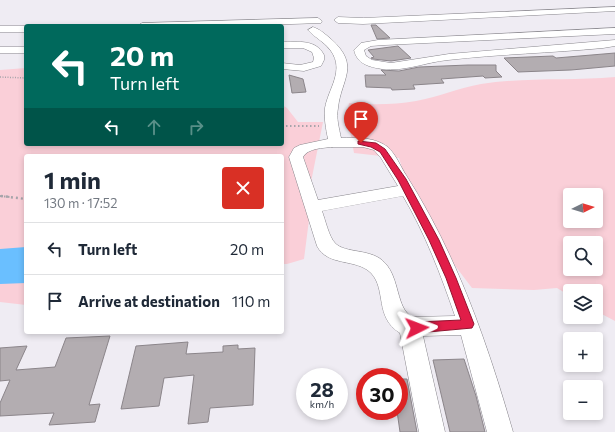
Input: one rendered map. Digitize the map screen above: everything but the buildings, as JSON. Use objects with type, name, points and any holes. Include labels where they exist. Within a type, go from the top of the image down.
[{"type":"street","points":[[226,24],[328,19],[384,20],[615,9]]},
{"type":"street","points":[[502,15],[513,24]]},
{"type":"street","points":[[312,30],[310,25],[318,20]]},
{"type":"street","points":[[338,20],[348,24],[347,30],[367,22],[384,20]]},
{"type":"street","points":[[268,23],[290,24],[323,33],[335,40],[342,66],[341,76],[332,104],[332,126],[336,144]]},
{"type":"street","points":[[0,29],[24,29]]},
{"type":"street","points":[[312,30],[335,40]]},
{"type":"street","points":[[615,31],[478,37],[368,44],[362,46],[359,50],[359,54],[365,61],[387,66],[430,58],[482,55],[518,50],[592,47],[615,43]]},
{"type":"street","points":[[570,33],[590,40],[592,42],[592,47]]},
{"type":"street","points":[[478,37],[475,43],[484,48],[518,50]]},
{"type":"street","points":[[410,41],[413,47],[419,49],[462,47],[482,55]]},
{"type":"street","points":[[284,45],[309,46],[317,52],[319,59],[317,64],[307,68],[284,66]]},
{"type":"street","points":[[0,50],[24,50]]},
{"type":"street","points":[[468,324],[410,327],[402,324],[396,319],[393,312],[387,283],[378,268],[362,258],[337,254],[326,246],[297,161],[297,154],[299,151],[307,146],[361,143],[379,147],[386,156],[408,190],[437,246],[468,324],[500,432]]},
{"type":"street","points":[[312,207],[408,190]]},
{"type":"street","points":[[410,327],[432,432]]},
{"type":"path","points":[[0,77],[24,78]]},
{"type":"path","points":[[284,126],[332,126]]},
{"type":"path","points":[[0,196],[24,199]]},
{"type":"shaded area","points":[[24,68],[24,146],[284,146],[284,106],[298,122],[323,122],[311,182],[310,212],[304,259],[284,264],[284,154],[24,154],[24,305],[0,302],[0,70]]},
{"type":"shaded area","points":[[615,77],[615,321],[603,315],[603,284],[563,284],[563,292],[557,288],[534,290],[472,288],[434,238],[410,194],[399,158],[354,153],[347,115],[349,103],[382,104],[416,101],[481,84],[531,80]]},
{"type":"water","points":[[24,247],[24,283],[0,284],[0,249]]},
{"type":"route","points":[[361,143],[367,143],[379,147],[402,179],[434,240],[451,278],[468,324],[417,328]]}]
